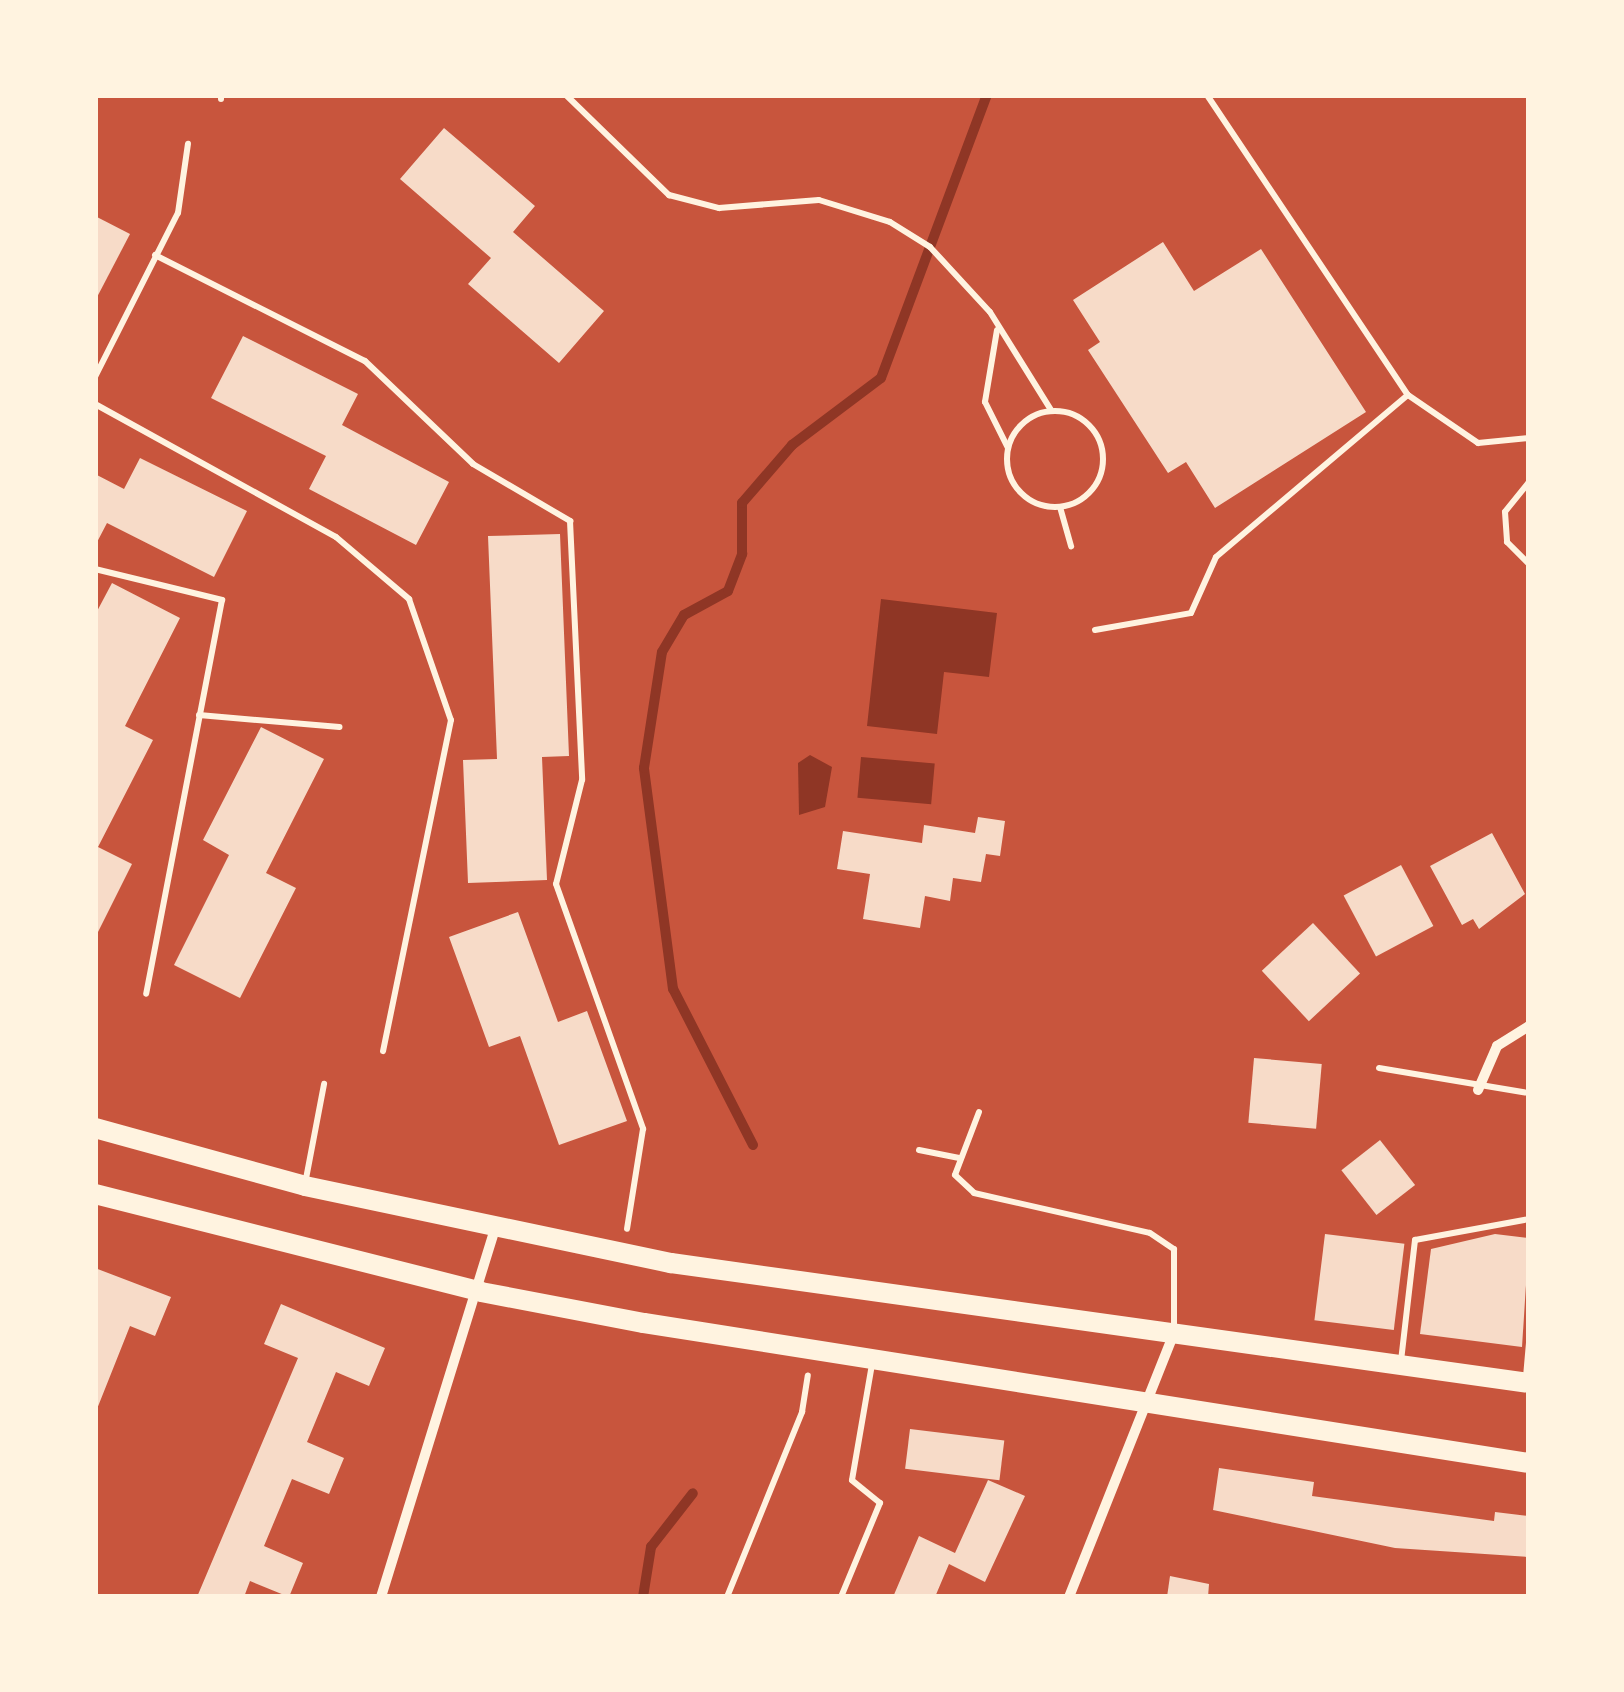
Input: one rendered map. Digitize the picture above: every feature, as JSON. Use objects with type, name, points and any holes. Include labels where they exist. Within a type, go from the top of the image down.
[{"type":"main road","points":[[95,1128],[305,1186],[494,1229],[1173,1336],[1527,1383]]},
{"type":"main road","points":[[95,1194],[481,1292],[1150,1409],[1529,1462]]},
{"type":"street","points":[[1478,1090],[1496,1046],[1529,1026]]},
{"type":"street","points":[[381,1597],[481,1292],[494,1229]]},
{"type":"street","points":[[1069,1597],[1150,1409],[1173,1336]]},
{"type":"lane","points":[[1051,410],[1083,419],[1102,446],[1090,493],[1060,508],[1018,491],[1008,448],[1023,422],[1051,410]]},
{"type":"lane","points":[[1529,482],[1505,512],[1507,542],[1529,564]]},
{"type":"lane","points":[[1060,508],[1071,546]]},
{"type":"lane","points":[[1379,1068],[1478,1090],[1529,1093]]},
{"type":"lane","points":[[305,1186],[324,1084]]},
{"type":"lane","points":[[980,1112],[955,1175],[974,1193],[1150,1233],[1174,1250],[1173,1336]]},
{"type":"lane","points":[[919,1150],[959,1158]]},
{"type":"lane","points":[[1400,1367],[1415,1240],[1529,1220]]},
{"type":"lane","points":[[1527,1383],[1529,1341]]},
{"type":"lane","points":[[841,1597],[880,1503],[852,1480],[872,1358]]},
{"type":"path","points":[[566,95],[669,194],[708,207],[819,200],[890,222],[964,278],[1051,410]]},
{"type":"path","points":[[1207,95],[1408,395],[1478,444],[1529,438]]},
{"type":"path","points":[[95,378],[178,213],[188,144]]},
{"type":"path","points":[[155,255],[365,361],[473,464],[570,521],[582,780],[556,884],[643,1130],[626,1235]]},
{"type":"path","points":[[997,329],[986,402],[1008,448]]},
{"type":"path","points":[[1095,630],[1191,612],[1216,557],[1408,395]]},
{"type":"path","points":[[95,404],[336,536],[409,599],[451,720],[382,1051]]},
{"type":"path","points":[[95,569],[222,600],[146,994]]},
{"type":"path","points":[[200,715],[339,727]]},
{"type":"path","points":[[727,1597],[802,1412],[812,1349]]},
{"type":"shaded area","points":[[881,599],[997,613],[989,677],[944,672],[937,734],[867,726]]},
{"type":"shaded area","points":[[810,755],[832,767],[825,807],[799,815],[798,763]]},
{"type":"shaded area","points":[[861,757],[935,763],[931,804],[857,798]]},
{"type":"building","points":[[444,128],[535,206],[513,232],[604,311],[559,363],[468,284],[491,258],[400,179]]},
{"type":"building","points":[[95,216],[130,234],[95,301]]},
{"type":"building","points":[[1163,242],[1194,291],[1261,249],[1366,412],[1215,508],[1186,462],[1168,473],[1088,350],[1100,342],[1073,300]]},
{"type":"building","points":[[243,336],[358,394],[342,425],[449,482],[416,545],[309,489],[326,456],[211,398]]},
{"type":"building","points":[[140,458],[247,511],[214,577],[107,523],[95,546],[95,474],[124,489]]},
{"type":"building","points":[[560,534],[569,756],[542,757],[547,880],[468,883],[463,760],[497,759],[488,536]]},
{"type":"building","points":[[112,583],[180,618],[125,726],[153,740],[98,847],[132,864],[95,938],[95,615]]},
{"type":"building","points":[[261,727],[324,759],[266,873],[296,888],[240,998],[174,965],[229,855],[203,840]]},
{"type":"building","points":[[978,817],[1005,821],[1000,856],[986,854],[981,882],[953,878],[950,901],[925,896],[920,928],[863,919],[870,874],[837,869],[843,831],[922,843],[924,825],[975,833]]},
{"type":"building","points":[[1492,833],[1525,894],[1479,929],[1473,919],[1462,925],[1430,866]]},
{"type":"building","points":[[1401,865],[1433,926],[1376,956],[1344,896]]},
{"type":"building","points":[[518,912],[558,1022],[587,1011],[627,1121],[559,1145],[520,1036],[489,1047],[449,937]]},
{"type":"building","points":[[1313,923],[1360,973],[1309,1021],[1262,971]]},
{"type":"building","points":[[1254,1058],[1322,1064],[1316,1129],[1248,1123]]},
{"type":"building","points":[[1380,1140],[1415,1185],[1376,1215],[1341,1170]]},
{"type":"building","points":[[1325,1234],[1404,1244],[1394,1330],[1314,1320]]},
{"type":"building","points":[[1495,1234],[1529,1238],[1522,1347],[1420,1334],[1431,1249]]},
{"type":"building","points":[[95,1268],[171,1297],[155,1336],[130,1326],[95,1414]]},
{"type":"building","points":[[281,1304],[385,1348],[369,1386],[336,1372],[307,1442],[344,1458],[329,1494],[292,1479],[264,1546],[303,1563],[289,1597],[250,1581],[244,1597],[197,1597],[298,1358],[264,1344]]},
{"type":"building","points":[[910,1429],[1004,1441],[999,1480],[905,1469]]},
{"type":"building","points":[[1219,1468],[1314,1482],[1312,1496],[1494,1521],[1495,1512],[1529,1516],[1529,1557],[1395,1548],[1213,1510]]},
{"type":"building","points":[[988,1480],[1025,1496],[985,1582],[949,1564],[935,1597],[893,1597],[919,1536],[955,1553]]},
{"type":"building","points":[[1170,1576],[1209,1584],[1208,1597],[1167,1597]]},
{"type":"waterway","points":[[753,1145],[673,989],[644,768],[662,652],[684,615],[728,591],[742,554],[742,503],[792,445],[881,378],[987,95]]},
{"type":"waterway","points":[[643,1597],[651,1547],[693,1493]]}]
